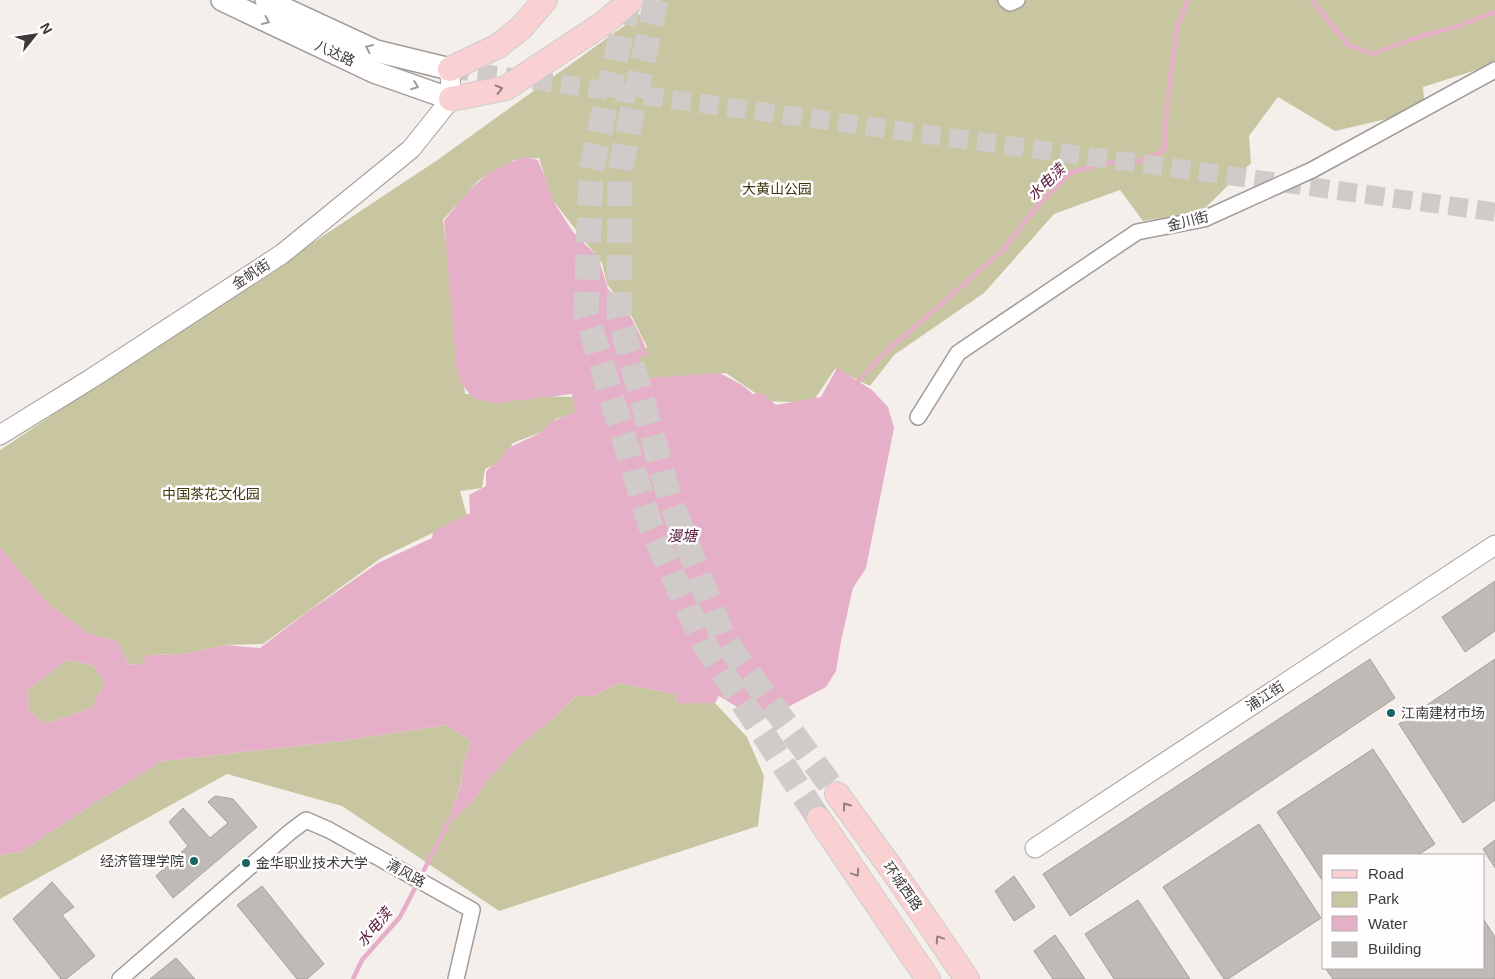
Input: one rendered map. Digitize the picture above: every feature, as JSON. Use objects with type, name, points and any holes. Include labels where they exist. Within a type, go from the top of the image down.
[{"type":"main road","name":"八达路","points":[[222,0],[374,72],[451,99]]},
{"type":"main road","points":[[266,0],[376,51],[450,69],[498,46],[521,28],[545,0]]},
{"type":"main road","points":[[451,99],[506,88],[604,23],[625,2]]},
{"type":"main road","name":"环城西路","points":[[837,794],[891,868],[967,979]]},
{"type":"main road","points":[[819,818],[928,979]]},
{"type":"street","points":[[1006,0],[1010,3],[1018,0]]},
{"type":"street","points":[[450,69],[451,99]]},
{"type":"street","name":"金川街","points":[[918,416],[958,353],[1137,232],[1204,219],[1312,170],[1495,70]]},
{"type":"street","name":"金帆街","points":[[0,436],[90,380],[282,254],[411,149],[451,99]]},
{"type":"street","name":"浦江街","points":[[1035,848],[1495,545]]},
{"type":"street","name":"清风路","points":[[120,979],[306,820],[329,830],[472,910],[456,979]]},
{"type":"green space","name":"大黄山公园","points":[[660,0],[1495,0],[1495,64],[1423,87],[1425,110],[1335,131],[1278,97],[1249,136],[1251,163],[1201,212],[1143,221],[1120,190],[1054,214],[984,293],[894,355],[870,386],[835,369],[812,403],[767,401],[726,373],[644,379],[636,359],[647,347],[632,317],[607,284],[602,263],[551,198],[539,158],[515,160],[479,180],[443,220],[465,394],[575,397],[579,412],[556,419],[539,433],[513,443],[501,462],[485,469],[482,488],[460,491],[467,516],[381,558],[263,644],[226,645],[184,654],[148,655],[141,664],[129,665],[117,641],[89,634],[47,603],[0,547],[0,450],[436,161]]},
{"type":"green space","points":[[67,660],[93,665],[105,683],[91,708],[45,724],[29,711],[28,690]]},
{"type":"green space","points":[[619,683],[675,694],[678,703],[715,703],[747,737],[764,776],[758,826],[499,911],[342,806],[227,774],[0,899],[0,855],[21,852],[162,761],[341,741],[446,725],[471,741],[463,764],[461,783],[447,824],[472,803],[489,779],[518,747],[576,696],[593,696]]},
{"type":"water","name":"漫塘","points":[[525,157],[538,160],[555,204],[573,232],[598,257],[608,289],[626,308],[648,354],[639,359],[644,378],[720,373],[742,385],[753,394],[762,393],[776,405],[821,397],[837,368],[872,390],[888,407],[894,428],[866,568],[853,588],[836,671],[826,687],[784,709],[741,713],[737,707],[719,696],[715,703],[678,703],[675,694],[619,683],[593,696],[576,696],[518,747],[489,779],[472,803],[446,826],[461,784],[463,764],[471,741],[446,725],[341,741],[162,761],[21,852],[0,855],[0,547],[47,603],[89,634],[117,641],[129,665],[141,664],[147,655],[184,654],[226,645],[260,648],[306,613],[378,563],[432,538],[433,532],[470,513],[469,495],[486,486],[486,471],[501,459],[506,449],[538,434],[553,421],[575,412],[572,394],[496,403],[473,398],[460,382],[456,364],[444,221],[470,190],[485,176],[502,166]],"holes":[[[67,660],[93,665],[105,683],[91,708],[45,724],[29,711],[28,690]]]},
{"type":"building","points":[[1495,581],[1495,631],[1465,652],[1442,617]]},
{"type":"building","points":[[1370,659],[1395,698],[1070,916],[1043,874]]},
{"type":"building","points":[[1495,659],[1495,800],[1463,823],[1399,724]]},
{"type":"building","points":[[1373,749],[1435,844],[1420,854],[1322,854],[1322,880],[1277,812]]},
{"type":"building","name":"经济管理学院","points":[[215,796],[233,799],[257,827],[173,898],[156,876],[188,846],[169,822],[183,808],[210,838],[228,823],[208,802]]},
{"type":"building","points":[[1259,824],[1321,918],[1228,979],[1224,979],[1163,887]]},
{"type":"building","points":[[1495,840],[1495,868],[1483,849]]},
{"type":"building","points":[[1014,876],[1035,907],[1014,921],[995,891]]},
{"type":"building","points":[[52,882],[74,907],[62,915],[95,956],[66,979],[61,979],[13,919]]},
{"type":"building","points":[[262,886],[324,964],[307,979],[297,979],[237,905]]},
{"type":"building","points":[[1138,900],[1190,979],[1114,979],[1085,934]]},
{"type":"building","points":[[1485,922],[1495,937],[1495,979],[1333,979],[1326,969],[1485,969]]},
{"type":"building","points":[[1055,935],[1085,979],[1053,979],[1034,951]]},
{"type":"building","points":[[176,958],[195,979],[150,979]]},
{"type":"waterway","name":"水电渎","points":[[855,385],[880,357],[1002,251],[1038,205],[1070,173],[1103,163],[1136,162],[1164,151],[1168,95],[1177,28],[1188,0]]},
{"type":"waterway","name":"水电渎","points":[[1312,0],[1348,45],[1373,54],[1409,40],[1458,26],[1495,12]]},
{"type":"waterway","points":[[424,870],[449,821]]},
{"type":"waterway","name":"水电渎","points":[[353,979],[362,960],[400,917],[414,890]]},
{"type":"tunnel","points":[[629,0],[591,171],[586,313],[650,524],[703,642],[819,819]]},
{"type":"tunnel","points":[[656,0],[620,170],[619,316],[669,496],[723,638],[837,794]]},
{"type":"tunnel","points":[[450,69],[1495,212]]},
{"type":"place","name":"江南建材市场","points":[[1391,713]]},
{"type":"place","name":"经济管理学院","points":[[194,861]]},
{"type":"place","name":"金华职业技术大学","points":[[246,863]]},
{"type":"park label","name":"中国茶花文化园","points":[[211,494]]}]
